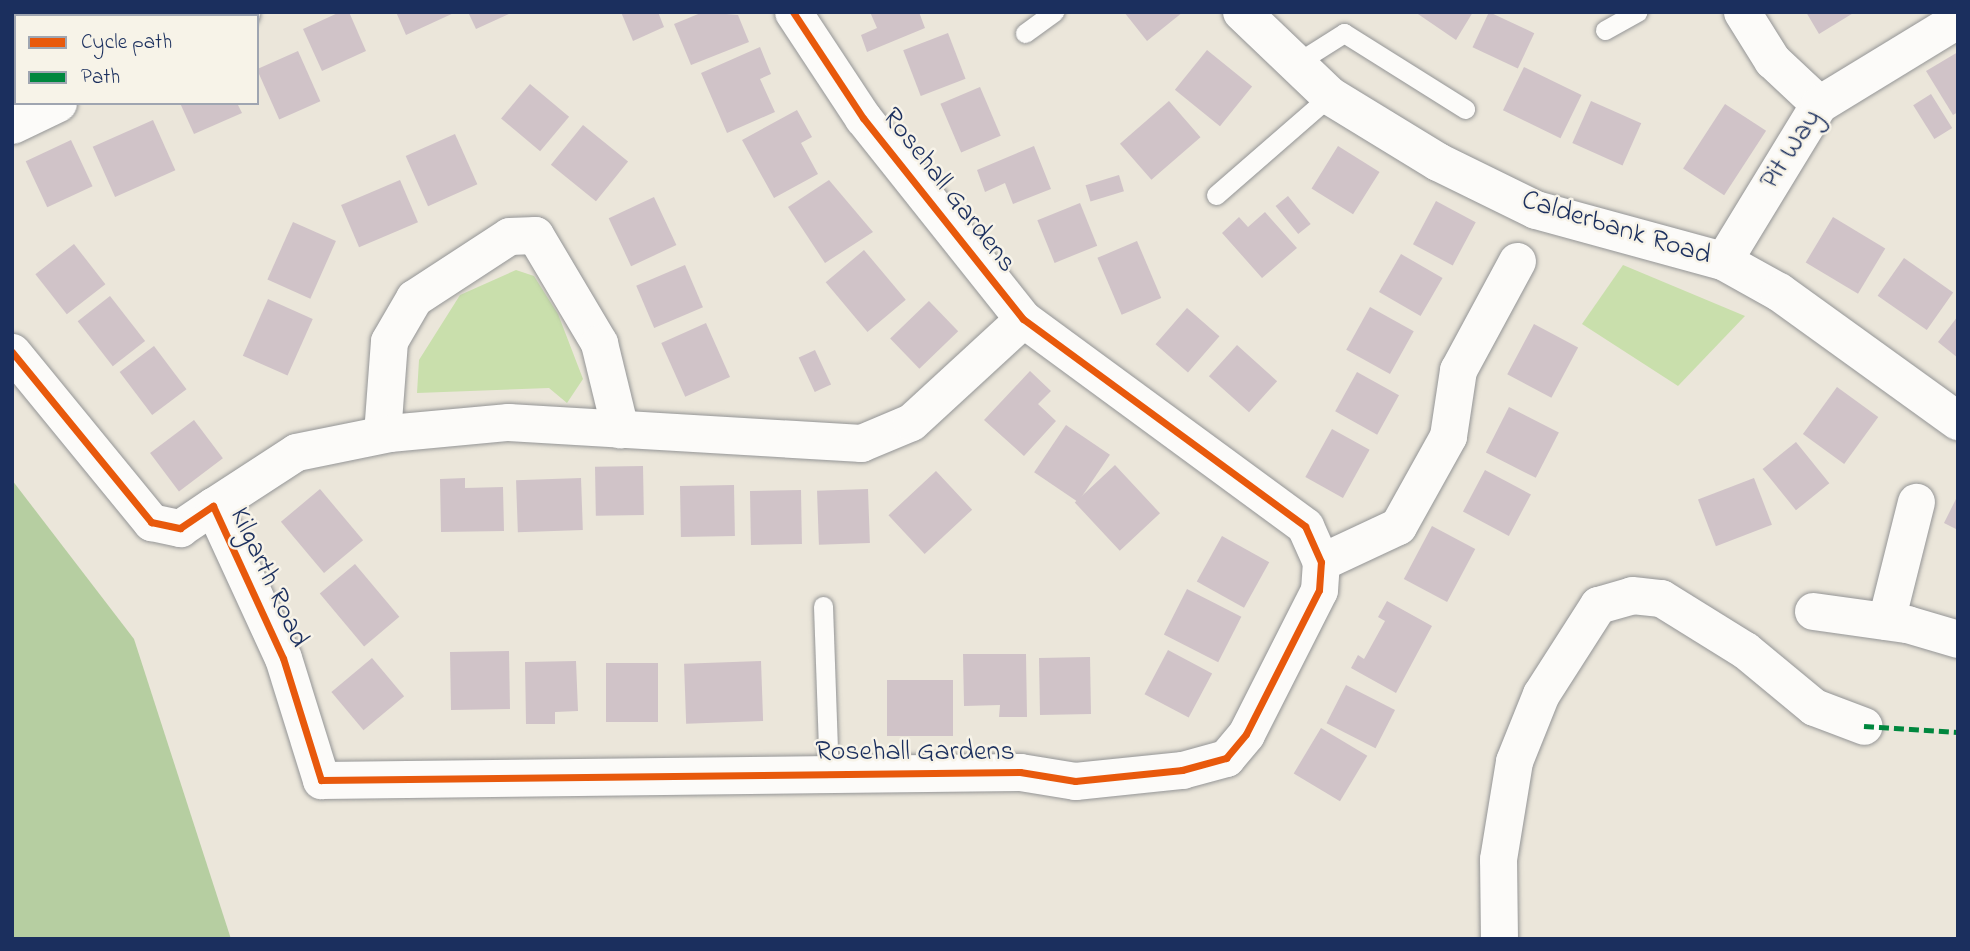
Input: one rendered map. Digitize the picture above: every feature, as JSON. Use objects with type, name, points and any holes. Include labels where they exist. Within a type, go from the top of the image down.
[{"type":"street","name":"Rosehall Gardens","points":[[321,780],[1020,772],[1075,781],[1182,770],[1226,758],[1246,734],[1319,590],[1321,562],[1305,526],[1023,319],[863,118],[793,12]]},
{"type":"street","name":"Calderbank Road","points":[[1242,12],[1330,96],[1437,162],[1536,210],[1723,261],[1779,292],[1958,421]]},
{"type":"street","points":[[1742,12],[1772,60],[1819,104]]},
{"type":"street","name":"Pit Way","points":[[1723,261],[1819,104],[1958,19]]},
{"type":"street","points":[[12,125],[54,105]]},
{"type":"street","points":[[382,434],[389,341],[414,298],[509,236],[535,235],[599,343],[620,429]]},
{"type":"street","points":[[1321,562],[1398,526],[1448,436],[1458,370],[1517,261]]},
{"type":"street","points":[[213,506],[296,452],[382,434],[508,422],[861,443],[911,422],[1023,319]]},
{"type":"street","name":"Kilgarth Road","points":[[12,352],[151,522],[180,528],[213,506],[283,658],[321,780]]},
{"type":"street","points":[[1886,621],[1916,502]]},
{"type":"street","points":[[1499,939],[1498,859],[1514,761],[1541,694],[1598,605],[1632,595],[1661,598],[1745,650],[1814,708],[1864,726]]},
{"type":"street","points":[[1813,611],[1886,621],[1958,639]]},
{"type":"lane","points":[[1025,33],[1054,12]]},
{"type":"lane","points":[[1605,30],[1637,12]]},
{"type":"lane","points":[[1295,64],[1344,33],[1465,109]]},
{"type":"lane","points":[[1216,195],[1330,96]]},
{"type":"lane","points":[[823,606],[829,775]]},
{"type":"green space","points":[[1623,265],[1745,316],[1678,386],[1582,324]]},
{"type":"green space","points":[[516,270],[534,276],[558,314],[583,379],[567,403],[549,388],[417,393],[419,360],[460,295]]},
{"type":"green space","points":[[12,480],[134,639],[231,939],[12,939]]},
{"type":"building","points":[[12,12],[56,14],[14,14],[14,22]]},
{"type":"building","points":[[75,12],[107,12],[103,14]]},
{"type":"building","points":[[340,12],[349,12],[366,51],[322,71],[303,29]]},
{"type":"building","points":[[396,12],[456,12],[406,35]]},
{"type":"building","points":[[468,12],[513,12],[476,29]]},
{"type":"building","points":[[621,12],[658,12],[664,27],[633,41]]},
{"type":"building","points":[[703,12],[738,15],[749,42],[691,65],[674,24]]},
{"type":"building","points":[[870,12],[919,12],[925,28],[867,52],[861,35],[877,28]]},
{"type":"building","points":[[1124,12],[1183,12],[1147,41]]},
{"type":"building","points":[[1415,12],[1473,12],[1456,40]]},
{"type":"building","points":[[1489,12],[1534,33],[1518,68],[1473,47]]},
{"type":"building","points":[[1806,12],[1855,12],[1819,34]]},
{"type":"building","points":[[948,33],[966,79],[921,96],[903,50]]},
{"type":"building","points":[[760,47],[771,74],[760,79],[775,112],[727,133],[701,73]]},
{"type":"building","points":[[1207,50],[1252,87],[1220,126],[1175,90]]},
{"type":"building","points":[[298,51],[320,101],[279,120],[259,68]]},
{"type":"building","points":[[1958,52],[1958,112],[1953,115],[1926,71]]},
{"type":"building","points":[[1524,67],[1582,95],[1560,138],[1503,110]]},
{"type":"building","points":[[530,84],[569,117],[540,151],[501,118]]},
{"type":"building","points":[[980,87],[1001,136],[961,153],[940,104]]},
{"type":"building","points":[[1931,94],[1952,128],[1934,139],[1913,105]]},
{"type":"building","points":[[1169,101],[1200,137],[1151,180],[1120,144]]},
{"type":"building","points":[[1591,101],[1641,123],[1623,165],[1572,143]]},
{"type":"building","points":[[1725,104],[1766,131],[1724,195],[1683,169]]},
{"type":"building","points":[[181,105],[238,105],[242,113],[194,134]]},
{"type":"building","points":[[797,110],[812,137],[801,143],[818,174],[774,198],[742,140]]},
{"type":"building","points":[[153,120],[175,170],[115,197],[93,147]]},
{"type":"building","points":[[583,125],[628,162],[596,201],[551,165]]},
{"type":"building","points":[[455,134],[477,184],[428,206],[406,156]]},
{"type":"building","points":[[71,140],[93,186],[47,207],[26,161]]},
{"type":"building","points":[[1034,146],[1051,189],[1013,204],[1005,183],[985,192],[977,170]]},
{"type":"building","points":[[1338,146],[1380,172],[1353,214],[1312,188]]},
{"type":"building","points":[[1119,175],[1124,191],[1090,201],[1086,185]]},
{"type":"building","points":[[400,180],[418,222],[359,247],[341,205]]},
{"type":"building","points":[[829,180],[873,232],[825,263],[788,207]]},
{"type":"building","points":[[1288,196],[1311,224],[1298,234],[1276,206]]},
{"type":"building","points":[[654,197],[676,245],[631,266],[609,218]]},
{"type":"building","points":[[1436,201],[1476,222],[1453,265],[1413,244]]},
{"type":"building","points":[[1080,203],[1097,246],[1055,263],[1037,220]]},
{"type":"building","points":[[1265,212],[1297,248],[1262,278],[1222,233],[1239,217],[1248,227]]},
{"type":"building","points":[[1833,217],[1885,248],[1858,294],[1806,262]]},
{"type":"building","points":[[293,222],[336,241],[310,299],[267,280]]},
{"type":"building","points":[[1137,241],[1161,298],[1122,315],[1097,258]]},
{"type":"building","points":[[74,244],[105,284],[67,314],[35,274]]},
{"type":"building","points":[[864,250],[906,300],[867,332],[826,282]]},
{"type":"building","points":[[1401,254],[1443,278],[1421,316],[1379,292]]},
{"type":"building","points":[[1904,258],[1953,292],[1927,330],[1878,296]]},
{"type":"building","points":[[685,265],[703,307],[654,328],[636,286]]},
{"type":"building","points":[[110,296],[145,341],[113,366],[78,321]]},
{"type":"building","points":[[268,299],[313,319],[288,376],[243,356]]},
{"type":"building","points":[[929,301],[958,331],[919,369],[890,339]]},
{"type":"building","points":[[1370,307],[1414,331],[1390,374],[1346,350]]},
{"type":"building","points":[[1187,308],[1219,336],[1188,372],[1156,344]]},
{"type":"building","points":[[1958,316],[1958,358],[1938,342]]},
{"type":"building","points":[[706,323],[730,377],[685,397],[661,343]]},
{"type":"building","points":[[1534,324],[1578,347],[1551,398],[1507,374]]},
{"type":"building","points":[[1237,345],[1277,381],[1249,412],[1209,376]]},
{"type":"building","points":[[154,346],[186,389],[152,415],[120,372]]},
{"type":"building","points":[[815,350],[831,384],[815,392],[799,358]]},
{"type":"building","points":[[1030,371],[1051,391],[1038,404],[1056,421],[1024,456],[984,420]]},
{"type":"building","points":[[1357,372],[1399,395],[1377,435],[1335,411]]},
{"type":"building","points":[[1837,387],[1878,417],[1844,464],[1803,434]]},
{"type":"building","points":[[1509,407],[1559,432],[1536,478],[1486,452]]},
{"type":"building","points":[[194,420],[223,458],[179,491],[150,453]]},
{"type":"building","points":[[1066,425],[1110,455],[1078,502],[1034,472]]},
{"type":"building","points":[[1332,429],[1370,450],[1343,498],[1305,477]]},
{"type":"building","points":[[1796,442],[1829,483],[1796,510],[1763,469]]},
{"type":"building","points":[[1115,465],[1160,513],[1120,551],[1075,503]]},
{"type":"building","points":[[643,466],[644,515],[596,516],[595,467]]},
{"type":"building","points":[[1485,470],[1531,494],[1509,536],[1463,511]]},
{"type":"building","points":[[936,471],[972,510],[925,554],[888,515]]},
{"type":"building","points":[[465,478],[465,488],[503,487],[504,531],[441,532],[440,479]]},
{"type":"building","points":[[581,478],[583,530],[518,532],[516,480]]},
{"type":"building","points":[[1754,478],[1772,525],[1716,546],[1698,500]]},
{"type":"building","points":[[734,485],[735,536],[681,537],[680,486]]},
{"type":"building","points":[[320,489],[363,540],[324,573],[281,522]]},
{"type":"building","points":[[868,489],[870,543],[819,545],[817,491]]},
{"type":"building","points":[[801,490],[802,544],[751,545],[750,491]]},
{"type":"building","points":[[1958,495],[1958,530],[1944,523]]},
{"type":"building","points":[[1432,526],[1475,549],[1447,602],[1404,579]]},
{"type":"building","points":[[1222,536],[1269,562],[1244,608],[1197,581]]},
{"type":"building","points":[[355,564],[399,617],[364,646],[320,594]]},
{"type":"building","points":[[1187,589],[1241,617],[1218,662],[1164,634]]},
{"type":"building","points":[[1387,601],[1432,626],[1396,693],[1351,668],[1358,655],[1364,659],[1385,621],[1378,617]]},
{"type":"building","points":[[1168,650],[1212,673],[1189,718],[1145,694]]},
{"type":"building","points":[[509,651],[510,709],[451,710],[450,652]]},
{"type":"building","points":[[963,654],[1026,654],[1027,717],[999,717],[1000,705],[964,706]]},
{"type":"building","points":[[1090,657],[1091,714],[1040,715],[1039,658]]},
{"type":"building","points":[[372,658],[404,696],[364,730],[331,692]]},
{"type":"building","points":[[576,661],[578,711],[555,712],[555,724],[526,724],[525,662]]},
{"type":"building","points":[[761,661],[763,721],[686,724],[684,664]]},
{"type":"building","points":[[606,663],[658,663],[658,722],[606,722]]},
{"type":"building","points":[[887,680],[953,680],[953,736],[887,736]]},
{"type":"building","points":[[1346,685],[1395,710],[1375,748],[1326,723]]},
{"type":"building","points":[[1321,728],[1367,756],[1340,801],[1294,773]]},
{"type":"marked path","points":[[1864,726],[1958,732]]},
{"type":"cycle path","points":[[12,352],[151,522],[180,528],[213,506],[283,658],[321,780],[1020,772],[1075,781],[1182,770],[1226,758],[1246,734],[1319,590],[1321,562],[1305,526],[1023,319],[863,118],[793,12]]}]
